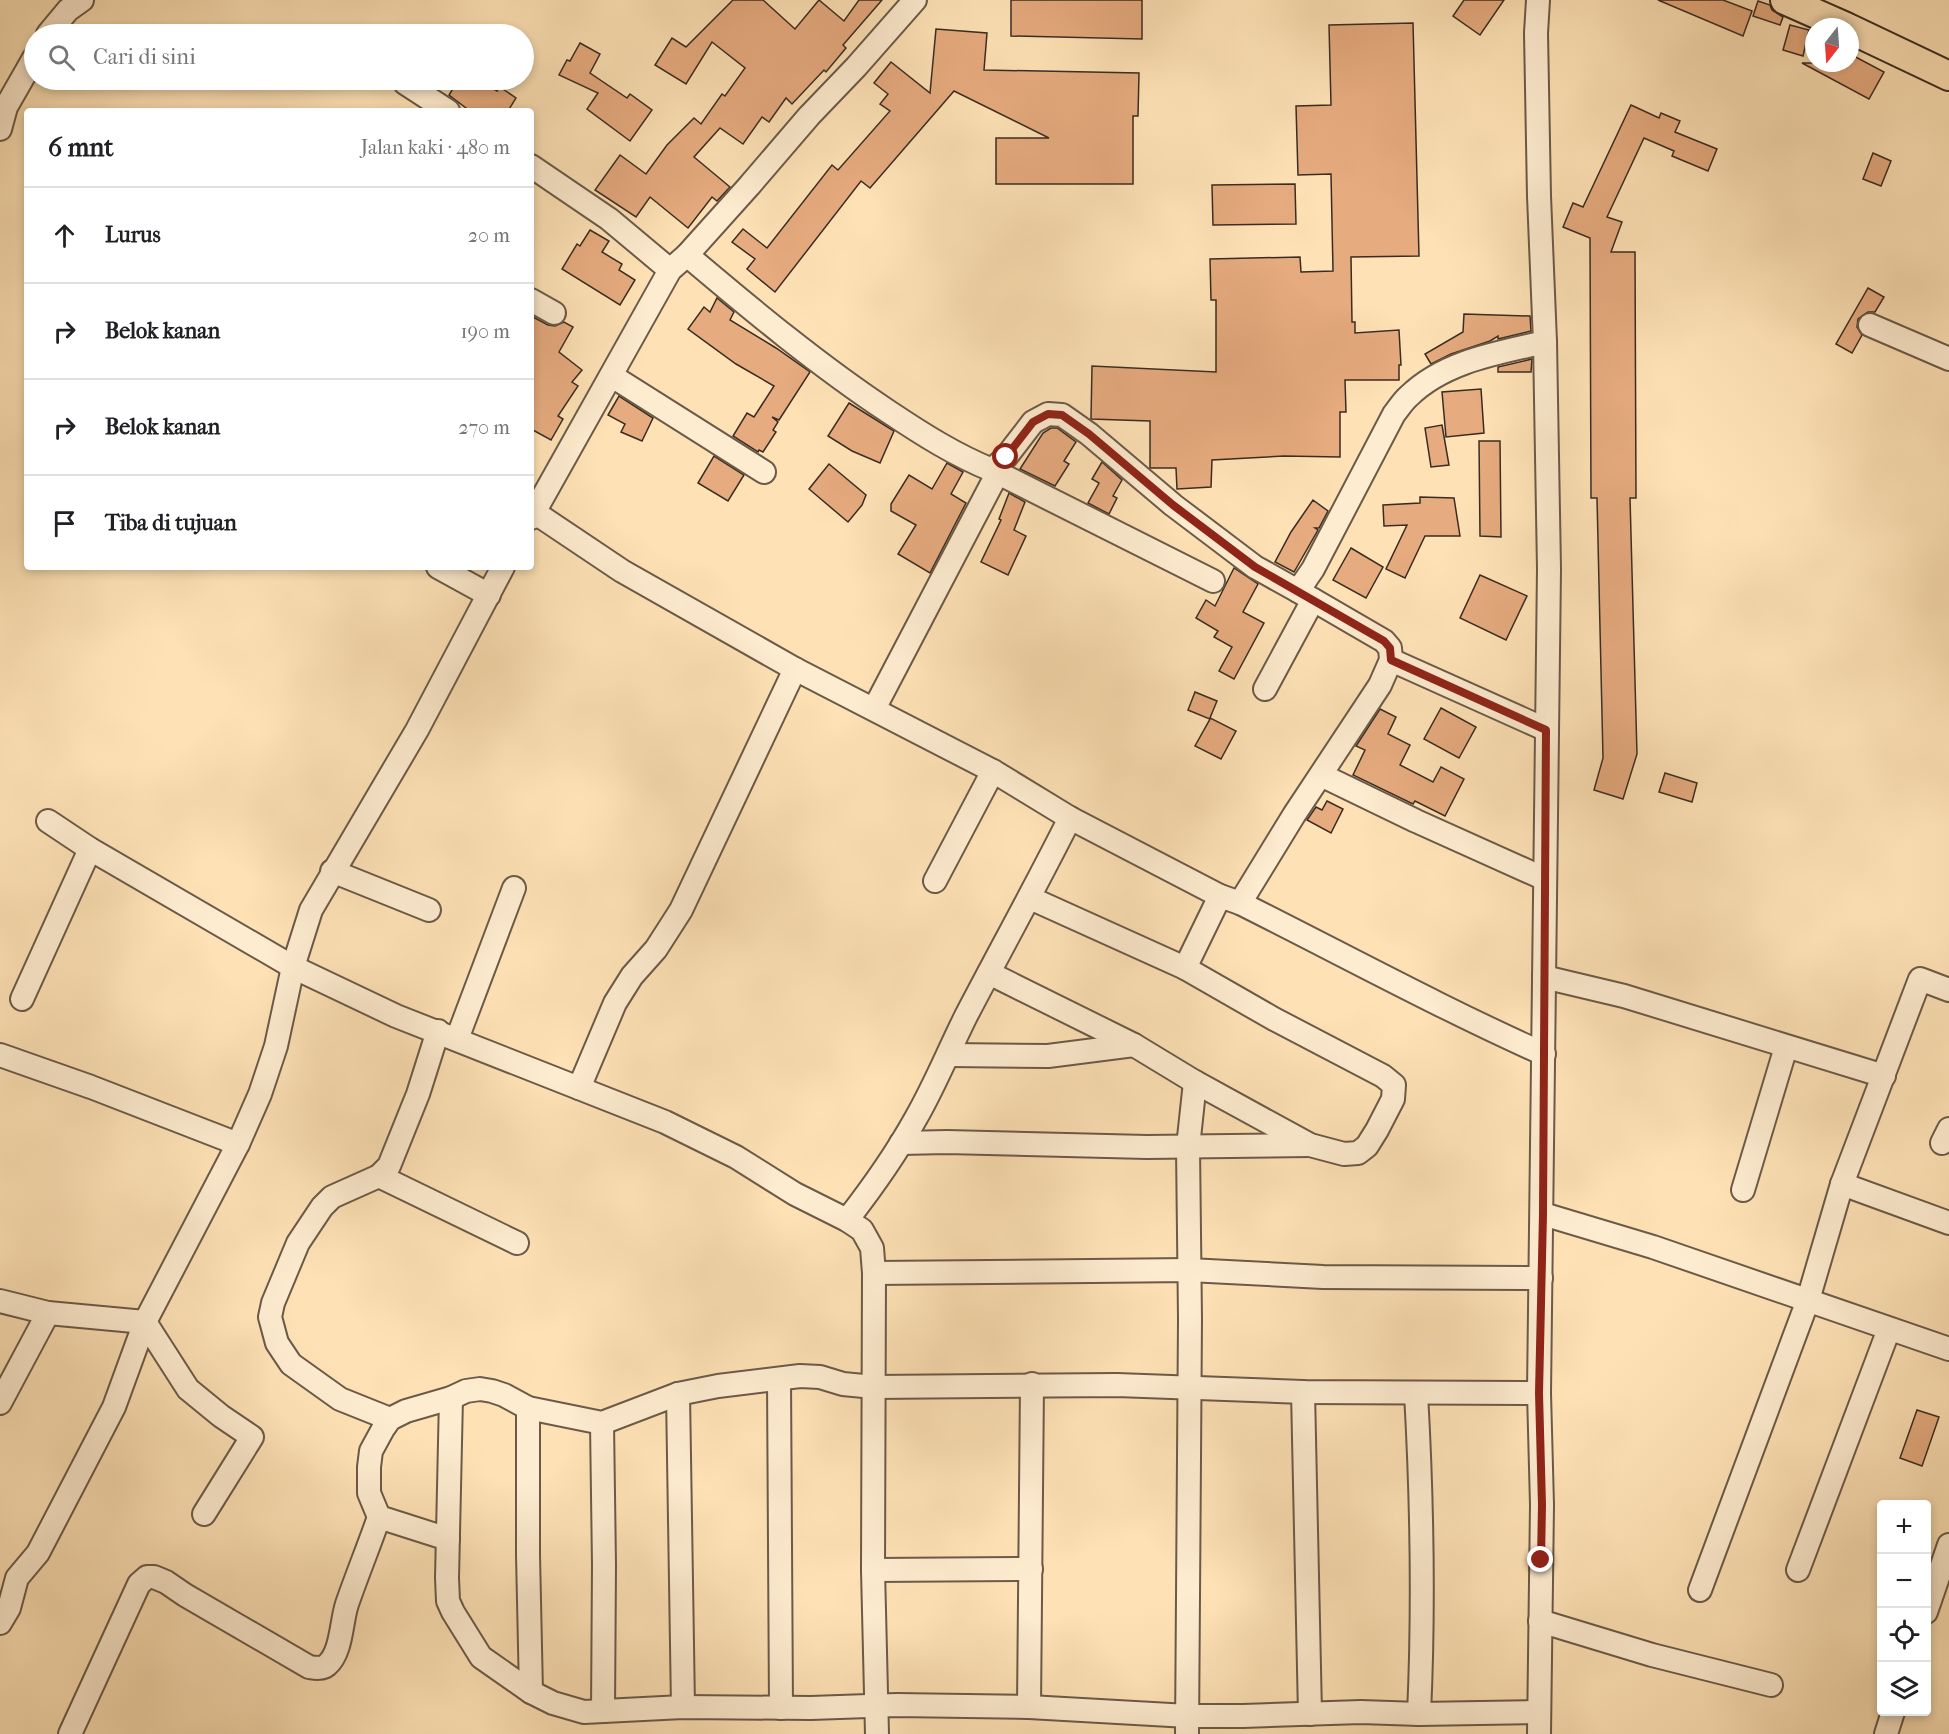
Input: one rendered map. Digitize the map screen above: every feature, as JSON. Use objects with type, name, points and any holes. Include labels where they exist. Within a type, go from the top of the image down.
[{"type":"main road","points":[[1785,0],[1826,18]]},
{"type":"main road","points":[[1859,33],[1949,76]]},
{"type":"street","points":[[56,24],[68,10],[82,0]]},
{"type":"street","points":[[534,510],[612,376],[670,270],[687,255],[750,186],[809,116],[915,0]]},
{"type":"street","points":[[451,1398],[448,1601],[481,1657],[531,1692],[571,1710],[585,1712],[683,1707],[781,1708],[875,1705],[1029,1707],[1188,1725],[1243,1716],[1310,1714],[1419,1714],[1538,1723],[1542,1505],[1539,1393],[1543,1214],[1546,730],[1550,569],[1545,342],[1538,174],[1536,33],[1538,0]]},
{"type":"street","points":[[0,129],[3,104],[24,73]]},
{"type":"street","points":[[416,90],[443,108]]},
{"type":"street","points":[[534,168],[609,219],[670,270]]},
{"type":"street","points":[[687,255],[795,344],[856,390],[964,458],[1214,581]]},
{"type":"street","points":[[534,302],[554,313]]},
{"type":"street","points":[[1869,325],[1949,359]]},
{"type":"street","points":[[1265,689],[1306,596],[1313,569],[1394,414],[1408,396],[1429,380],[1469,360],[1545,342]]},
{"type":"street","points":[[612,376],[764,472]]},
{"type":"street","points":[[874,709],[995,472],[1033,422],[1048,414],[1062,415],[1089,434],[1173,505],[1255,567],[1384,641],[1390,648],[1391,660],[1380,685],[1321,775],[1230,900],[1185,968]]},
{"type":"street","points":[[534,514],[622,571],[795,669],[993,771],[1070,818],[1418,995],[1544,1054]]},
{"type":"street","points":[[443,570],[489,595]]},
{"type":"street","points":[[0,1623],[9,1608],[17,1578],[38,1553],[114,1407],[145,1322],[238,1144],[260,1094],[276,1046],[293,967],[311,910],[417,730],[502,570]]},
{"type":"street","points":[[1391,660],[1546,730]]},
{"type":"street","points":[[579,1088],[615,1003],[632,976],[656,949],[681,909],[795,669]]},
{"type":"street","points":[[935,881],[993,771]]},
{"type":"street","points":[[1321,775],[1545,879]]},
{"type":"street","points":[[847,1220],[888,1165],[901,1143],[949,1055],[965,1018],[1070,818]]},
{"type":"street","points":[[48,821],[90,849],[293,967],[396,1016],[645,1113],[701,1138],[795,1194],[862,1230],[872,1248],[874,1273],[873,1570],[877,1734]]},
{"type":"street","points":[[22,999],[90,849]]},
{"type":"street","points":[[332,871],[429,910]]},
{"type":"street","points":[[390,1419],[340,1399],[291,1364],[276,1343],[270,1317],[273,1303],[298,1243],[322,1207],[332,1197],[380,1176],[389,1166],[418,1094],[514,888]]},
{"type":"street","points":[[989,973],[1134,1045],[1195,1082],[1310,1145],[1344,1154],[1358,1153],[1367,1146],[1383,1120],[1393,1099],[1394,1085],[1383,1076],[1274,1019],[1185,968],[1030,898]]},
{"type":"street","points":[[1544,977],[1624,996],[1884,1076]]},
{"type":"street","points":[[1700,1590],[1808,1300],[1842,1184],[1920,979],[1949,990]]},
{"type":"street","points":[[949,1055],[1048,1056],[1134,1045]]},
{"type":"street","points":[[1743,1190],[1786,1047]]},
{"type":"street","points":[[0,1055],[91,1087],[238,1144]]},
{"type":"street","points":[[1188,1725],[1190,1294],[1188,1147],[1195,1082]]},
{"type":"street","points":[[901,1143],[1188,1147],[1310,1145]]},
{"type":"street","points":[[380,1176],[517,1243]]},
{"type":"street","points":[[1842,1184],[1949,1223]]},
{"type":"street","points":[[1543,1214],[1653,1246],[1949,1349]]},
{"type":"street","points":[[874,1273],[1189,1270],[1323,1277],[1541,1278]]},
{"type":"street","points":[[0,1301],[48,1313],[145,1322]]},
{"type":"street","points":[[0,1403],[48,1313]]},
{"type":"street","points":[[145,1322],[188,1389],[252,1437],[204,1514]]},
{"type":"street","points":[[1798,1570],[1889,1329]]},
{"type":"street","points":[[70,1734],[134,1593],[147,1577],[166,1582],[309,1667],[325,1667],[336,1648],[346,1606],[379,1517],[369,1493],[371,1450],[390,1419],[406,1411],[451,1398],[466,1391],[480,1389],[504,1395],[528,1408],[602,1423],[678,1394],[699,1389],[800,1376],[820,1377],[843,1384],[874,1387],[1032,1384],[1303,1392],[1539,1393]]},
{"type":"street","points":[[778,1379],[781,1708]]},
{"type":"street","points":[[1029,1707],[1032,1384]]},
{"type":"street","points":[[1303,1392],[1310,1714]]},
{"type":"street","points":[[1416,1393],[1422,1564],[1419,1714]]},
{"type":"street","points":[[678,1394],[683,1707]]},
{"type":"street","points":[[528,1408],[531,1692]]},
{"type":"street","points":[[602,1423],[603,1711]]},
{"type":"street","points":[[379,1517],[448,1539]]},
{"type":"street","points":[[1927,1608],[1949,1545]]},
{"type":"street","points":[[873,1570],[1031,1569]]},
{"type":"street","points":[[1540,1621],[1652,1655],[1771,1685]]},
{"type":"street","points":[[1886,1734],[1892,1716]]},
{"type":"building","points":[[733,0],[763,0],[795,29],[819,0],[844,21],[859,0],[882,0],[843,45],[846,48],[826,72],[824,70],[792,104],[786,98],[769,122],[762,117],[743,144],[720,128],[694,157],[730,187],[717,201],[712,197],[688,228],[650,197],[636,217],[595,190],[620,155],[646,174],[667,145],[694,118],[701,124],[722,94],[725,96],[745,68],[712,42],[686,84],[655,65],[672,38],[686,47]]},
{"type":"building","points":[[1011,0],[1142,0],[1142,39],[1011,36]]},
{"type":"building","points":[[1464,0],[1504,0],[1480,35],[1453,16]]},
{"type":"building","points":[[1658,0],[1723,0],[1752,11],[1743,36]]},
{"type":"building","points":[[1758,1],[1770,5],[1772,10],[1783,17],[1780,25],[1753,16]]},
{"type":"building","points":[[1413,23],[1419,256],[1351,257],[1352,322],[1355,322],[1355,333],[1399,330],[1401,365],[1399,365],[1399,380],[1345,380],[1346,412],[1340,412],[1340,457],[1284,456],[1212,460],[1211,487],[1177,489],[1176,468],[1150,468],[1150,421],[1091,419],[1092,366],[1216,372],[1216,300],[1211,300],[1210,259],[1300,257],[1301,272],[1333,271],[1331,174],[1298,175],[1296,106],[1331,105],[1329,25]]},
{"type":"building","points":[[1790,25],[1805,29],[1803,56],[1783,50]]},
{"type":"building","points":[[936,29],[987,33],[984,70],[1139,73],[1138,116],[1133,116],[1133,184],[996,184],[996,138],[1049,138],[954,91],[870,188],[861,181],[775,292],[747,269],[755,259],[732,242],[743,229],[767,248],[832,165],[838,170],[890,111],[880,104],[888,94],[874,83],[891,62],[930,93]]},
{"type":"building","points":[[580,43],[600,54],[590,73],[627,98],[630,94],[652,110],[630,141],[587,109],[598,93],[559,75]]},
{"type":"building","points":[[1859,59],[1884,72],[1869,99],[1819,72],[1859,72]]},
{"type":"building","points":[[452,90],[504,90],[516,98],[510,108],[466,108],[449,95]]},
{"type":"building","points":[[1631,105],[1659,118],[1661,113],[1680,121],[1675,132],[1717,149],[1708,171],[1672,156],[1674,151],[1644,138],[1607,217],[1622,222],[1611,252],[1635,252],[1636,498],[1630,498],[1637,754],[1623,799],[1594,790],[1603,758],[1597,498],[1591,498],[1590,238],[1563,227],[1573,203],[1583,207]]},
{"type":"building","points":[[1873,153],[1891,161],[1881,186],[1863,179]]},
{"type":"building","points":[[1295,184],[1296,224],[1213,225],[1212,185]]},
{"type":"building","points":[[590,230],[609,241],[602,252],[622,264],[619,270],[635,280],[620,305],[562,269],[577,244],[580,246]]},
{"type":"building","points":[[1868,288],[1884,297],[1875,312],[1868,312],[1858,319],[1857,327],[1862,335],[1852,353],[1836,344]]},
{"type":"building","points":[[717,298],[734,312],[730,320],[810,372],[779,420],[772,417],[778,422],[773,430],[776,432],[763,452],[759,450],[758,452],[733,436],[747,413],[754,417],[774,386],[736,364],[688,329],[704,307],[710,312]]},
{"type":"building","points":[[1464,314],[1530,316],[1531,331],[1498,339],[1498,336],[1431,364],[1425,354],[1463,332]]},
{"type":"building","points":[[534,318],[548,325],[555,326],[564,322],[573,327],[559,352],[582,370],[572,382],[578,386],[558,416],[563,419],[551,440],[534,431]]},
{"type":"building","points":[[1532,359],[1531,372],[1498,372],[1498,367]]},
{"type":"building","points":[[1481,389],[1484,433],[1446,437],[1442,392]]},
{"type":"building","points":[[619,396],[653,418],[642,441],[621,432],[625,424],[608,415]]},
{"type":"building","points":[[849,403],[894,431],[880,463],[852,451],[828,436]]},
{"type":"building","points":[[1442,425],[1449,465],[1431,467],[1425,428]]},
{"type":"building","points":[[1051,428],[1057,428],[1076,442],[1064,461],[1069,464],[1055,486],[1020,469],[1043,433]]},
{"type":"building","points":[[1479,441],[1500,441],[1501,537],[1480,536]]},
{"type":"building","points":[[714,456],[744,475],[728,501],[698,483]]},
{"type":"building","points":[[1102,462],[1122,480],[1113,496],[1117,498],[1109,514],[1088,503],[1099,483],[1092,479]]},
{"type":"building","points":[[947,463],[963,472],[951,494],[966,503],[930,573],[898,554],[916,525],[891,511],[891,504],[909,475],[932,489]]},
{"type":"building","points":[[829,464],[866,495],[862,505],[848,522],[809,489]]},
{"type":"building","points":[[1009,493],[1025,502],[1014,530],[1026,536],[1008,575],[981,562],[1001,520],[999,519]]},
{"type":"building","points":[[1420,497],[1454,498],[1460,536],[1425,536],[1405,578],[1386,569],[1407,525],[1384,526],[1383,505],[1420,503]]},
{"type":"building","points":[[1313,500],[1328,511],[1319,528],[1315,528],[1318,530],[1294,572],[1275,562],[1291,532]]},
{"type":"building","points":[[1351,548],[1383,567],[1366,598],[1333,580]]},
{"type":"building","points":[[1234,568],[1258,584],[1243,612],[1264,623],[1234,679],[1219,671],[1232,647],[1214,637],[1218,631],[1196,618],[1206,600],[1215,606]]},
{"type":"building","points":[[1480,575],[1527,596],[1506,640],[1460,618]]},
{"type":"building","points":[[1195,692],[1217,701],[1210,718],[1236,731],[1221,759],[1195,746],[1210,719],[1188,710]]},
{"type":"building","points":[[1441,708],[1476,727],[1459,758],[1424,739]]},
{"type":"building","points":[[1380,709],[1396,717],[1388,734],[1410,745],[1400,765],[1433,782],[1441,767],[1464,779],[1445,816],[1415,801],[1413,804],[1353,775],[1365,750],[1356,746]]},
{"type":"building","points":[[1665,773],[1697,783],[1692,802],[1659,792]]},
{"type":"building","points":[[1327,801],[1343,809],[1331,833],[1307,820],[1316,807],[1322,810]]},
{"type":"building","points":[[1917,1410],[1939,1417],[1922,1466],[1900,1458]]},
{"type":"route","points":[[1006,457],[1033,422],[1048,414],[1062,415],[1089,434],[1173,505],[1255,567],[1384,641],[1390,648],[1391,660],[1546,730],[1543,1214],[1539,1393],[1541,1560]]}]
